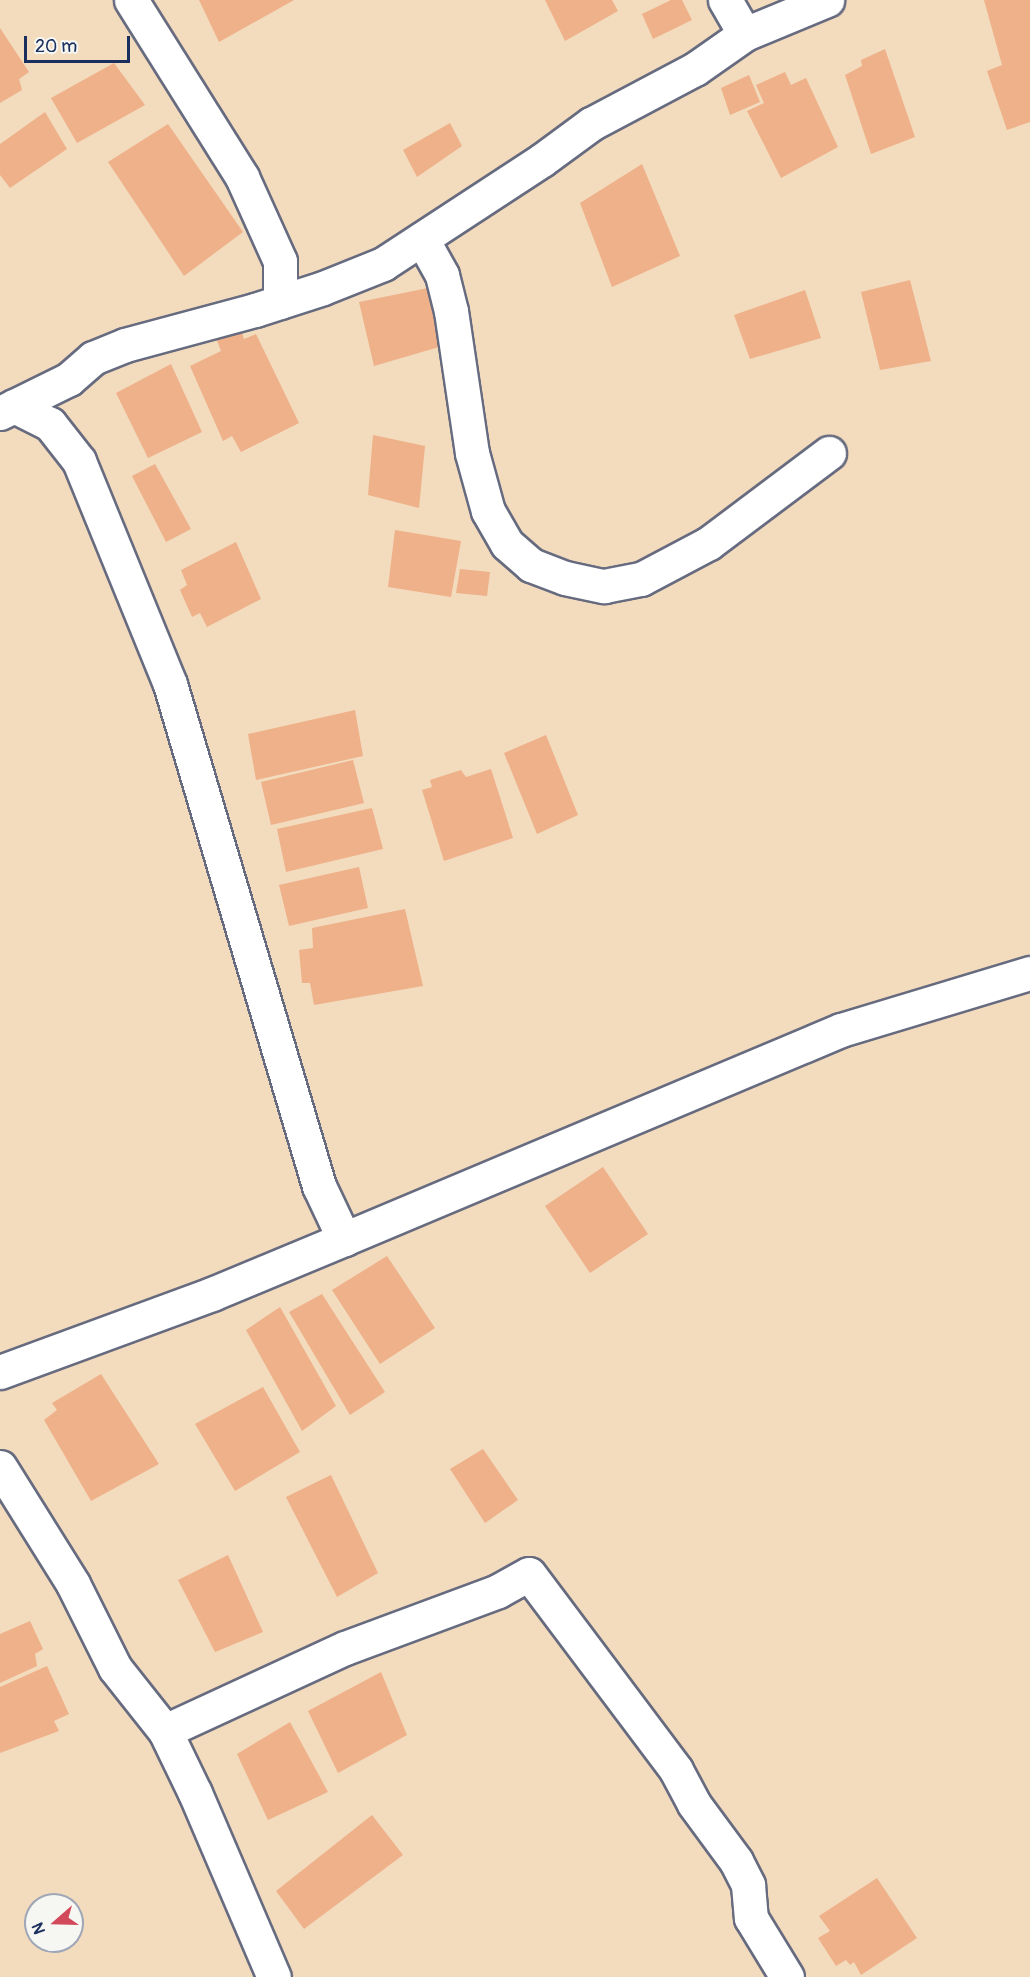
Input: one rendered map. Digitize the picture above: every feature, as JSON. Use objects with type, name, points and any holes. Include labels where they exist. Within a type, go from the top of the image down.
[{"type":"street","points":[[131,0],[242,177],[280,261],[280,302]]},
{"type":"street","points":[[725,0],[745,34]]},
{"type":"street","points":[[7,409],[69,379],[93,358],[125,345],[280,302],[383,264],[591,124],[695,69],[745,34],[827,0]]},
{"type":"street","points":[[422,239],[442,275],[451,311],[472,453],[489,511],[507,544],[531,565],[565,578],[604,586],[641,579],[710,543],[829,453]]},
{"type":"street","points":[[7,409],[50,424],[79,461],[166,673],[319,1186],[344,1239]]},
{"type":"street","points":[[0,1372],[212,1294],[841,1030],[1030,973]]},
{"type":"street","points":[[0,1467],[73,1584],[115,1668],[165,1731],[195,1793],[274,1977]]},
{"type":"street","points":[[165,1731],[345,1648],[498,1591],[529,1574],[676,1770],[694,1804],[736,1861],[748,1885],[751,1918],[787,1977]]},
{"type":"building","points":[[199,0],[294,0],[219,42]]},
{"type":"building","points":[[545,0],[612,0],[618,11],[565,41]]},
{"type":"building","points":[[671,0],[682,0],[692,20],[653,39],[642,14]]},
{"type":"building","points":[[984,0],[1030,0],[1030,122],[1007,130],[987,71],[1002,65]]},
{"type":"building","points":[[0,28],[29,72],[19,79],[22,90],[0,103]]},
{"type":"building","points":[[885,49],[915,137],[871,154],[845,75],[862,66],[861,60]]},
{"type":"building","points":[[114,63],[145,105],[77,143],[51,98]]},
{"type":"building","points":[[785,72],[791,85],[806,78],[838,147],[781,178],[747,111],[764,103],[756,85]]},
{"type":"building","points":[[749,75],[760,102],[730,115],[721,88]]},
{"type":"building","points":[[45,112],[67,149],[10,188],[0,175],[0,144]]},
{"type":"building","points":[[450,123],[462,146],[417,177],[403,150]]},
{"type":"building","points":[[168,124],[243,232],[184,276],[108,162]]},
{"type":"building","points":[[642,164],[680,256],[612,287],[580,203]]},
{"type":"building","points":[[910,280],[931,361],[880,370],[861,292]]},
{"type":"building","points":[[433,287],[442,322],[436,327],[439,347],[374,366],[359,302]]},
{"type":"building","points":[[805,290],[821,338],[750,359],[734,315]]},
{"type":"building","points":[[241,329],[244,339],[256,334],[299,423],[241,452],[232,436],[223,441],[190,366],[221,351],[216,338]]},
{"type":"building","points":[[171,364],[202,432],[148,458],[116,393]]},
{"type":"building","points":[[373,435],[425,446],[419,508],[368,495]]},
{"type":"building","points":[[155,464],[191,529],[166,542],[132,476]]},
{"type":"building","points":[[395,530],[461,541],[451,597],[388,587]]},
{"type":"building","points":[[236,542],[261,599],[207,627],[200,613],[192,617],[180,590],[187,585],[181,570]]},
{"type":"building","points":[[460,569],[490,572],[487,596],[456,593]]},
{"type":"building","points":[[355,710],[363,756],[256,780],[248,734]]},
{"type":"building","points":[[546,735],[578,815],[537,834],[504,753]]},
{"type":"building","points":[[353,760],[364,803],[271,825],[261,782]]},
{"type":"building","points":[[491,769],[513,838],[444,861],[422,790],[432,787],[430,780],[461,770],[466,777]]},
{"type":"building","points":[[372,808],[383,849],[286,872],[277,829]]},
{"type":"building","points":[[359,867],[368,908],[289,926],[279,885]]},
{"type":"building","points":[[405,909],[423,986],[314,1005],[310,983],[302,983],[299,950],[313,948],[312,928]]},
{"type":"building","points":[[603,1167],[648,1234],[590,1273],[545,1206]]},
{"type":"building","points":[[387,1256],[435,1328],[380,1364],[332,1290]]},
{"type":"building","points":[[322,1294],[385,1392],[350,1415],[289,1312]]},
{"type":"building","points":[[280,1307],[336,1406],[302,1431],[246,1330]]},
{"type":"building","points":[[101,1374],[159,1464],[91,1501],[44,1420],[57,1410],[52,1403]]},
{"type":"building","points":[[263,1387],[300,1452],[235,1491],[195,1424]]},
{"type":"building","points":[[483,1449],[518,1500],[485,1523],[450,1469]]},
{"type":"building","points":[[331,1475],[378,1573],[337,1597],[286,1497]]},
{"type":"building","points":[[228,1555],[263,1632],[215,1652],[178,1580]]},
{"type":"building","points":[[30,1621],[43,1649],[35,1654],[37,1666],[0,1683],[0,1634]]},
{"type":"building","points":[[47,1666],[69,1714],[54,1721],[59,1731],[0,1753],[0,1687]]},
{"type":"building","points":[[381,1672],[407,1735],[338,1773],[308,1711]]},
{"type":"building","points":[[290,1722],[328,1792],[268,1820],[237,1754]]},
{"type":"building","points":[[372,1815],[403,1855],[304,1929],[276,1891]]},
{"type":"building","points":[[877,1878],[917,1938],[861,1975],[854,1962],[850,1965],[846,1960],[836,1966],[818,1938],[830,1931],[819,1916]]}]
